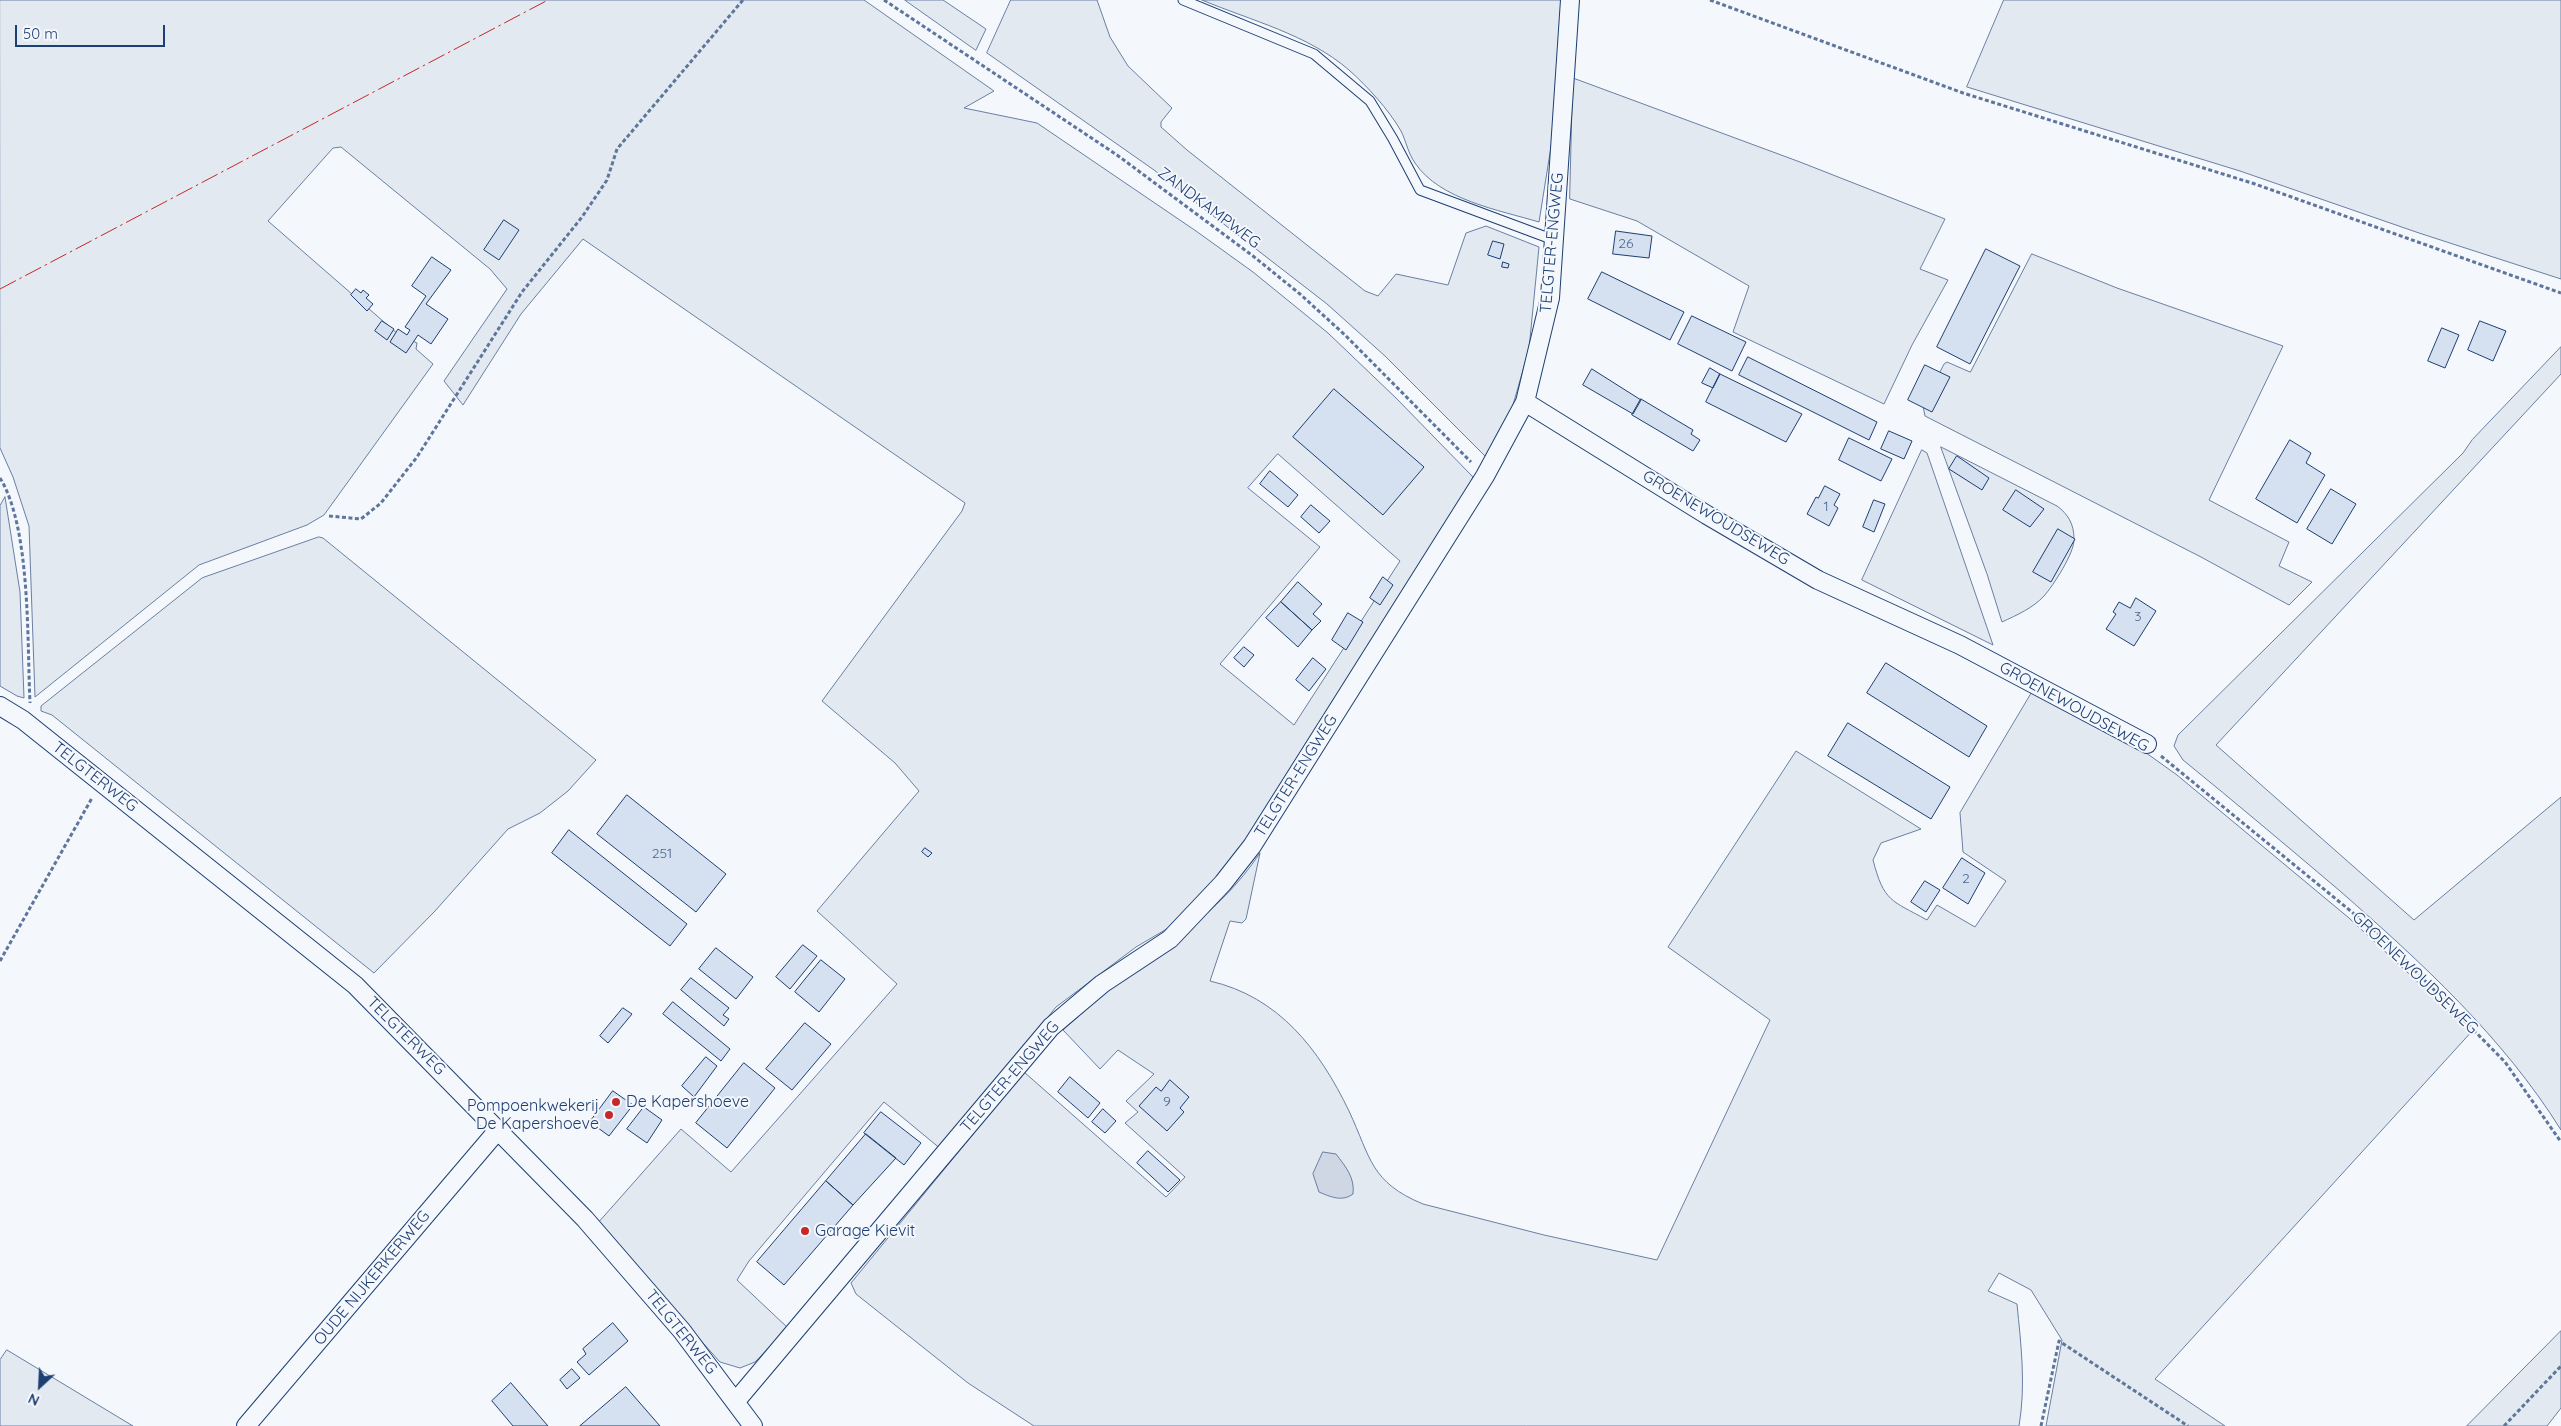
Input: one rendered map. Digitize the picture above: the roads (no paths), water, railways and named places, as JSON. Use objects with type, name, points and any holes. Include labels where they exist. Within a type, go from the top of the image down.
[{"type":"street","name":"TELGTER-ENGWEG","points":[[736,1401],[1051,1027],[1102,984],[1170,939],[1223,883],[1252,846],[1485,476],[1525,402],[1550,298],[1570,0]]},
{"type":"street","name":"GROENEWOUDSEWEG","points":[[1525,402],[1708,515],[1818,580],[1960,645],[2147,744]]},
{"type":"street","name":"TELGTERWEG","points":[[0,706],[23,720],[355,985],[585,1219],[682,1331],[753,1426]]},
{"type":"street","name":"OUDE NIJKERKERWEG","points":[[246,1426],[498,1130]]},
{"type":"lane","points":[[1182,0],[1244,23],[1314,54],[1370,101],[1420,190],[1554,240]]},
{"type":"place","name":"De Kapershoeve","points":[[616,1102]]},
{"type":"place","name":"Pompoenkwekerij De Kapershoeve","points":[[609,1115]]},
{"type":"place","name":"Garage Kievit","points":[[805,1231]]}]
